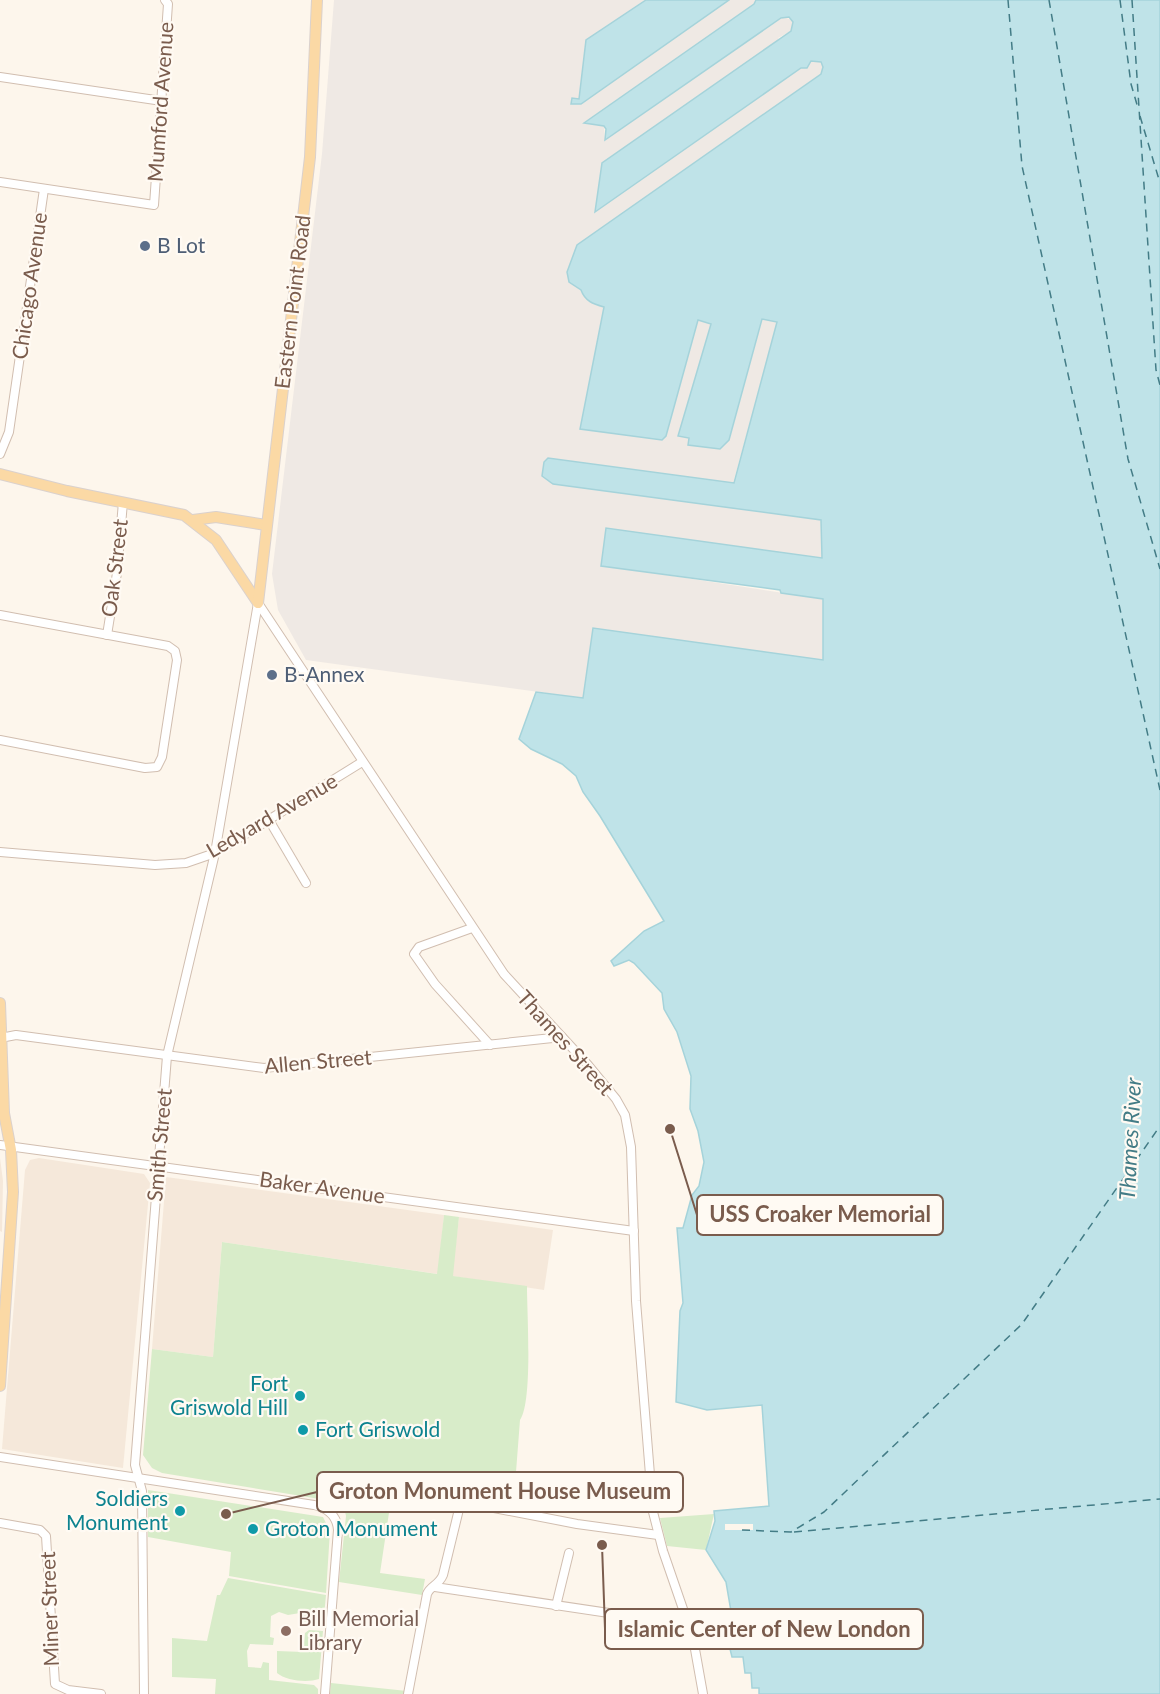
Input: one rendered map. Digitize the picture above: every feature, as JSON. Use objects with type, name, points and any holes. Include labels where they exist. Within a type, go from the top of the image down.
[{"type":"main road","name":"Eastern Point Road","points":[[258,603],[310,157],[317,0]]},
{"type":"main road","points":[[0,474],[123,502],[170,510],[193,520],[216,540],[258,603]]},
{"type":"main road","points":[[193,520],[216,517],[266,525]]},
{"type":"main road","points":[[0,1003],[5,1145],[13,1167],[12,1241],[0,1386]]},
{"type":"street","name":"Mumford Avenue","points":[[44,189],[154,206],[168,4],[165,0]]},
{"type":"street","points":[[0,77],[162,101]]},
{"type":"street","points":[[0,182],[44,189]]},
{"type":"street","name":"Chicago Avenue","points":[[0,454],[9,432],[44,189]]},
{"type":"street","name":"Oak Street","points":[[107,635],[117,573],[123,502]]},
{"type":"street","name":"Thames Street","points":[[258,603],[510,982],[608,1088],[625,1115],[631,1147],[636,1304],[652,1512],[699,1659],[703,1694]]},
{"type":"street","name":"Smith Street","points":[[144,1694],[142,1491],[135,1465],[167,1056],[215,853],[258,603]]},
{"type":"street","points":[[0,615],[168,646],[175,651],[177,660],[162,757],[157,767],[145,768],[0,740]]},
{"type":"street","name":"Ledyard Avenue","points":[[0,852],[172,866],[215,853],[362,762]]},
{"type":"street","points":[[269,820],[306,883]]},
{"type":"street","points":[[472,928],[419,947],[414,954],[435,984],[490,1045]]},
{"type":"street","name":"Allen Street","points":[[1,1037],[16,1035],[167,1056],[276,1068],[562,1037]]},
{"type":"street","name":"Baker Avenue","points":[[5,1145],[634,1231]]},
{"type":"street","points":[[0,1240],[12,1241]]},
{"type":"street","points":[[0,1457],[314,1505],[330,1512],[337,1522],[338,1530],[325,1694]]},
{"type":"street","points":[[432,1496],[577,1524],[658,1535]]},
{"type":"street","points":[[435,1587],[443,1575],[461,1501]]},
{"type":"street","name":"Miner Street","points":[[0,1523],[40,1530],[46,1536],[55,1684],[68,1690],[101,1694]]},
{"type":"street","points":[[556,1606],[570,1553]]},
{"type":"street","points":[[408,1694],[427,1594],[429,1589],[435,1587],[689,1625]]},
{"type":"shaded area","points":[[334,0],[646,0],[586,40],[581,104],[729,0],[756,0],[754,4],[586,123],[604,126],[605,140],[771,24],[784,17],[792,20],[794,24],[791,31],[778,38],[802,68],[811,61],[819,61],[823,67],[821,74],[576,250],[567,272],[569,282],[604,306],[580,429],[666,436],[698,319],[711,323],[679,436],[689,438],[688,444],[720,449],[729,440],[762,318],[778,322],[733,483],[549,458],[542,475],[553,484],[822,520],[822,558],[606,529],[601,565],[823,599],[823,661],[593,629],[583,698],[306,660],[278,610],[272,574],[322,154]]},
{"type":"shaded area","points":[[0,1158],[3,1181],[2,1232],[0,1231]]},
{"type":"shaded area","points":[[39,1158],[144,1174],[150,1183],[123,1468],[2,1449],[25,1170],[30,1160]]},
{"type":"shaded area","points":[[166,1177],[444,1215],[438,1274],[222,1242],[213,1357],[152,1349]]},
{"type":"shaded area","points":[[459,1217],[553,1230],[544,1290],[452,1276]]},
{"type":"green space","points":[[444,1215],[459,1217],[453,1276],[527,1286],[527,1395],[520,1420],[514,1498],[435,1485],[430,1512],[390,1506],[380,1573],[425,1579],[422,1595],[339,1582],[346,1516],[344,1507],[338,1502],[162,1473],[152,1468],[143,1455],[152,1349],[213,1357],[222,1242],[437,1274]]},
{"type":"green space","points":[[148,1490],[323,1517],[330,1531],[326,1593],[229,1576],[231,1552],[148,1537]]},
{"type":"green space","points":[[714,1514],[706,1550],[667,1546],[660,1518]]},
{"type":"green space","points":[[228,1578],[326,1595],[323,1627],[302,1625],[304,1619],[300,1613],[288,1615],[279,1612],[271,1616],[270,1637],[274,1638],[273,1645],[250,1644],[247,1651],[248,1667],[261,1668],[263,1662],[269,1663],[269,1680],[314,1685],[318,1689],[318,1694],[215,1694],[216,1679],[172,1677],[172,1638],[207,1641],[217,1595],[220,1595]]},
{"type":"green space","points":[[309,1630],[323,1631],[319,1679],[309,1681],[281,1676],[277,1673],[277,1651],[303,1652],[305,1633]]},
{"type":"green space","points":[[331,1683],[407,1691],[406,1694],[330,1694]]},
{"type":"water","points":[[646,0],[729,0],[581,104],[571,104],[572,98],[579,99],[586,40]]},
{"type":"water","name":"Thames River","points":[[756,0],[1160,0],[1160,1694],[759,1694],[759,1688],[752,1688],[751,1673],[745,1673],[743,1657],[732,1657],[728,1641],[729,1627],[743,1628],[744,1619],[732,1617],[726,1582],[706,1550],[715,1521],[714,1511],[769,1506],[762,1405],[707,1410],[676,1402],[680,1311],[683,1303],[677,1228],[683,1228],[692,1195],[699,1186],[704,1162],[698,1131],[690,1109],[691,1076],[677,1032],[664,1009],[662,993],[634,963],[629,960],[614,966],[611,961],[644,931],[664,921],[583,792],[576,776],[562,764],[531,749],[519,739],[536,692],[583,698],[593,628],[823,660],[823,599],[781,593],[780,590],[601,566],[606,528],[822,558],[821,520],[553,484],[542,476],[544,462],[548,458],[734,483],[777,322],[762,319],[729,440],[720,449],[688,445],[689,438],[678,436],[711,324],[698,320],[666,436],[662,440],[580,429],[604,307],[587,299],[581,290],[569,282],[567,272],[577,245],[821,74],[823,67],[821,62],[811,61],[807,68],[801,68],[595,212],[602,163],[791,31],[793,22],[789,17],[781,18],[605,140],[604,126],[584,123],[754,4]]},
{"type":"pier","points":[[725,1524],[753,1524],[753,1530],[725,1530]]},
{"type":"ferry route","points":[[1008,0],[1022,166],[1160,790]]},
{"type":"ferry route","points":[[1049,0],[1128,459],[1160,569]]},
{"type":"ferry route","points":[[1120,0],[1131,84],[1138,108]]},
{"type":"ferry route","points":[[1132,0],[1156,370],[1160,385]]},
{"type":"ferry route","points":[[1140,116],[1160,183]]},
{"type":"ferry route","points":[[742,1530],[791,1532],[824,1512],[1022,1324],[1160,1126]]},
{"type":"ferry route","points":[[794,1532],[1160,1499]]},
{"type":"place","name":"B Lot","points":[[145,246]]},
{"type":"place","name":"B-Annex","points":[[272,675]]},
{"type":"place","name":"USS Croaker Memorial","points":[[670,1129]]},
{"type":"place","name":"Fort Griswold Hill","points":[[300,1396]]},
{"type":"place","name":"Fort Griswold","points":[[303,1430]]},
{"type":"place","name":"Soldiers Monument","points":[[180,1511]]},
{"type":"place","name":"Groton Monument House Museum","points":[[226,1514]]},
{"type":"place","name":"Groton Monument","points":[[253,1529]]},
{"type":"place","name":"Islamic Center of New London","points":[[602,1545]]},
{"type":"place","name":"Bill Memorial Library","points":[[286,1631]]}]
